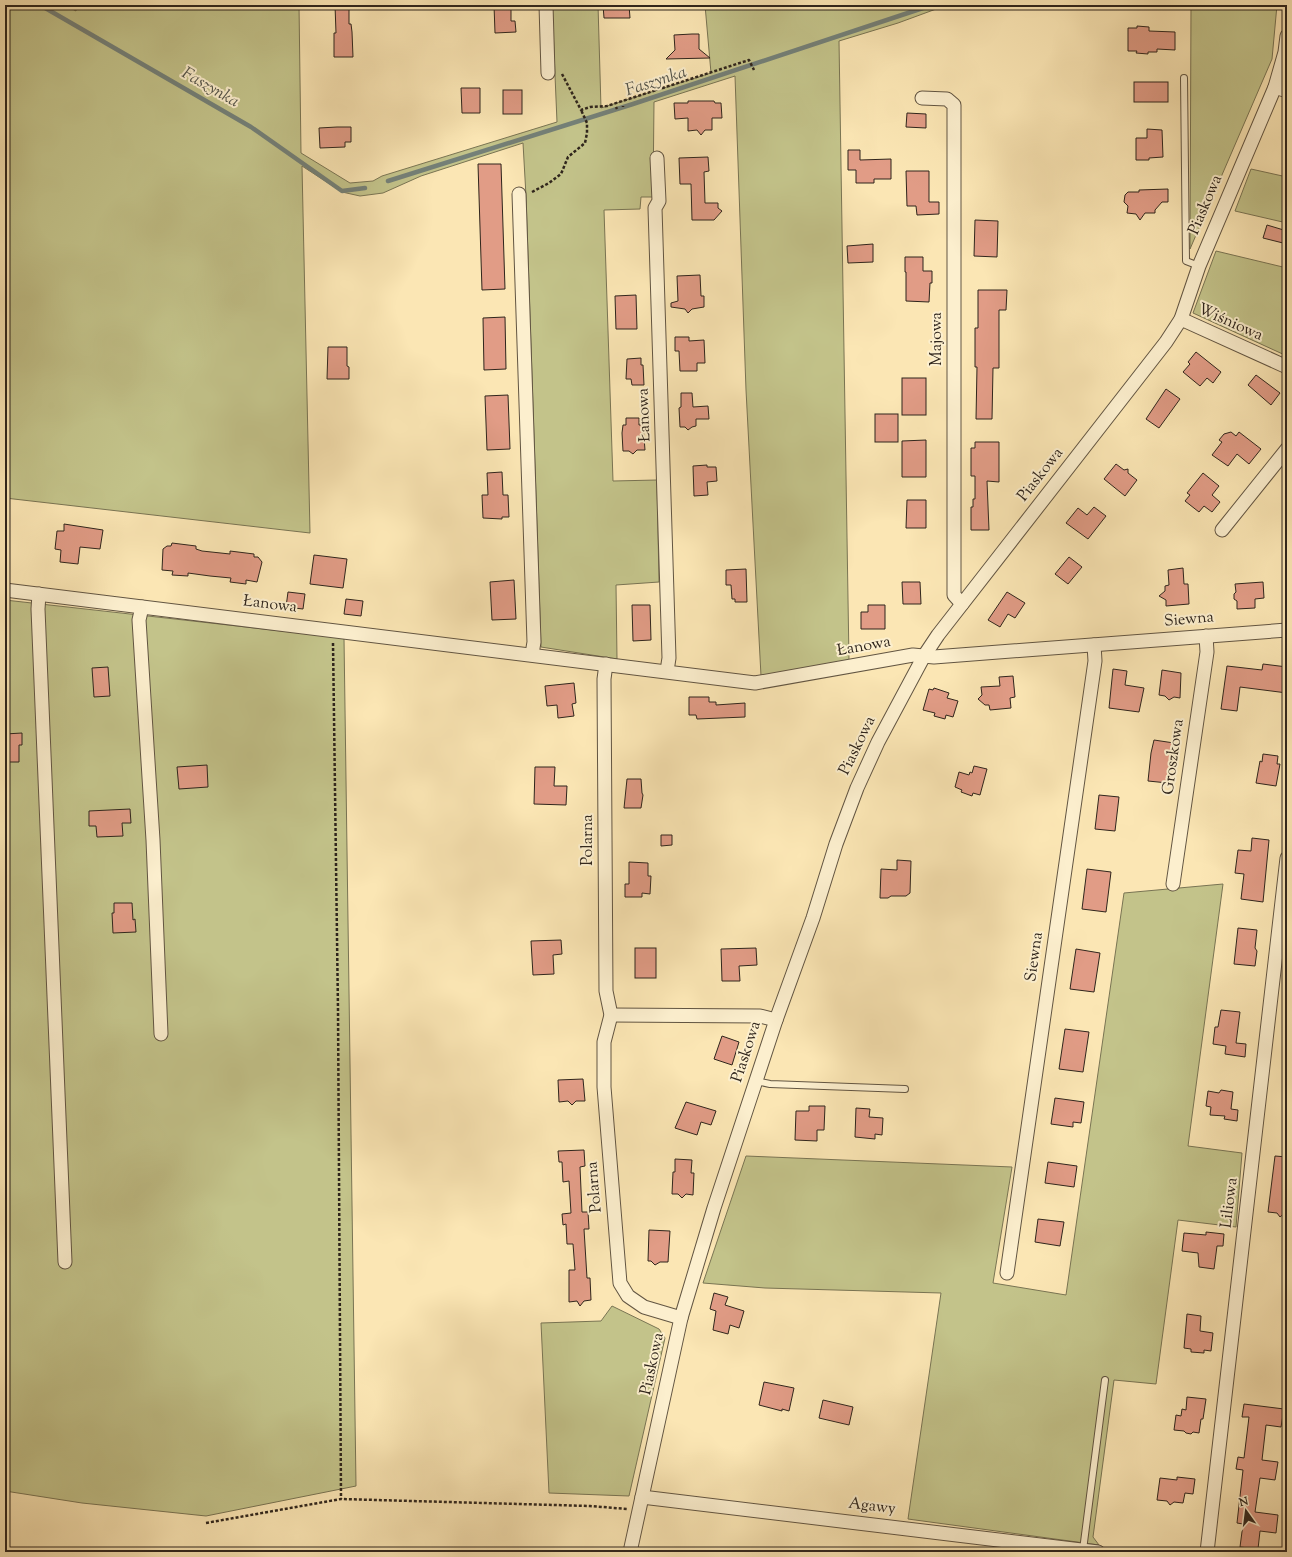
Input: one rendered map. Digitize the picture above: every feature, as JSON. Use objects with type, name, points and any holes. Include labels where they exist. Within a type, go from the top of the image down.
[{"type":"street","points":[[546,5],[548,73]]},
{"type":"street","name":"Piaskowa","points":[[630,1552],[681,1318],[714,1208],[776,1020],[813,918],[836,844],[857,788],[878,742],[924,656],[938,635],[1166,342],[1181,319],[1199,266],[1281,89],[1287,36]]},
{"type":"street","name":"Majowa","points":[[922,98],[947,99],[954,105],[954,595],[962,604]]},
{"type":"street","name":"Łanowa","points":[[657,158],[659,201],[655,208],[669,650],[667,671]]},
{"type":"street","points":[[520,198],[534,642],[532,654]]},
{"type":"street","name":"Wiśniowa","points":[[1181,319],[1287,367]]},
{"type":"street","points":[[1222,530],[1287,449]]},
{"type":"street","name":"Łanowa","points":[[5,590],[532,654],[755,683],[913,655],[924,656]]},
{"type":"street","points":[[39,594],[38,609],[65,1262]]},
{"type":"street","points":[[142,607],[139,620],[153,840],[161,1034]]},
{"type":"street","name":"Siewna","points":[[924,656],[934,657],[1287,630]]},
{"type":"street","name":"Groszkowa","points":[[1173,884],[1207,652],[1206,636]]},
{"type":"street","name":"Siewna","points":[[1007,1273],[1095,661],[1094,645]]},
{"type":"street","name":"Polarna","points":[[606,664],[604,679],[606,991],[611,1015],[604,1042],[604,1087],[620,1283],[628,1296],[644,1307],[681,1318]]},
{"type":"street","name":"Liliowa","points":[[1207,1552],[1287,858]]},
{"type":"street","points":[[611,1015],[760,1016],[776,1020]]},
{"type":"street","name":"Agawy","points":[[642,1497],[1098,1552]]},
{"type":"lane","points":[[1184,78],[1186,261],[1199,266]]},
{"type":"lane","points":[[756,1081],[770,1084],[905,1089]]},
{"type":"lane","points":[[1083,1550],[1105,1380]]},
{"type":"path","points":[[581,110],[590,107],[607,106],[749,60],[754,70]]},
{"type":"path","points":[[520,198],[549,183],[561,174],[568,157],[585,143],[587,123],[584,114],[562,74]]},
{"type":"path","points":[[335,630],[333,643],[338,1010],[341,1499]]},
{"type":"path","points":[[206,1523],[341,1499],[590,1506],[639,1510]]},
{"type":"green space","points":[[5,5],[65,5],[76,11],[76,5],[299,5],[301,153],[350,183],[373,181],[382,176],[557,122],[552,5],[598,5],[601,108],[711,73],[705,5],[947,5],[898,23],[839,41],[849,661],[761,676],[746,390],[735,76],[654,102],[653,197],[641,197],[640,209],[604,210],[613,481],[657,480],[659,582],[616,585],[617,659],[541,647],[523,143],[421,176],[383,193],[360,196],[342,192],[302,166],[310,533],[5,498]]},
{"type":"green space","points":[[1191,5],[1277,5],[1272,59],[1190,249]]},
{"type":"green space","points":[[1251,169],[1287,177],[1287,223],[1235,211]]},
{"type":"green space","points":[[1216,251],[1287,268],[1287,356],[1193,313]]},
{"type":"green space","points":[[5,600],[344,638],[356,1486],[206,1516],[82,1503],[5,1491]]},
{"type":"green space","points":[[1223,884],[1188,1146],[1242,1153],[1236,1227],[1178,1220],[1156,1384],[1114,1380],[1093,1537],[1099,1545],[908,1519],[941,1293],[765,1288],[703,1283],[746,1156],[1012,1167],[993,1283],[1066,1295],[1124,893]]},
{"type":"green space","points":[[612,1306],[659,1329],[665,1338],[629,1496],[549,1493],[541,1323],[601,1321]]},
{"type":"building","points":[[335,5],[349,5],[349,24],[351,24],[352,32],[353,57],[334,57],[334,33],[336,33]]},
{"type":"building","points":[[494,5],[511,5],[511,21],[515,21],[516,32],[495,33]]},
{"type":"building","points":[[603,5],[629,5],[630,18],[604,18]]},
{"type":"building","points":[[1137,26],[1149,27],[1149,31],[1175,32],[1175,50],[1157,49],[1157,52],[1148,52],[1148,54],[1136,53],[1137,51],[1128,51],[1128,28],[1137,28]]},
{"type":"building","points":[[699,34],[699,49],[710,58],[666,59],[675,50],[674,35]]},
{"type":"building","points":[[1134,82],[1168,82],[1168,102],[1134,102]]},
{"type":"building","points":[[461,88],[480,88],[480,113],[462,113]]},
{"type":"building","points":[[503,90],[522,90],[522,114],[503,114]]},
{"type":"building","points":[[688,101],[714,101],[715,103],[721,103],[722,118],[712,118],[712,130],[705,130],[701,135],[697,130],[688,131],[688,118],[675,119],[674,103],[688,103]]},
{"type":"building","points":[[907,113],[926,114],[926,128],[906,127]]},
{"type":"building","points":[[351,127],[351,142],[345,142],[345,147],[320,148],[319,128]]},
{"type":"building","points":[[1147,129],[1162,130],[1163,157],[1149,158],[1149,160],[1136,160],[1136,138],[1147,138]]},
{"type":"building","points":[[848,150],[860,150],[860,160],[891,159],[891,179],[874,179],[874,183],[856,183],[856,170],[848,170]]},
{"type":"building","points":[[708,157],[709,171],[704,172],[705,203],[718,203],[718,208],[722,211],[714,220],[692,220],[691,184],[680,184],[679,158]]},
{"type":"building","points":[[478,164],[501,164],[505,289],[482,290]]},
{"type":"building","points":[[906,171],[929,171],[929,202],[939,202],[939,214],[917,215],[916,206],[907,206]]},
{"type":"building","points":[[1168,189],[1168,202],[1162,202],[1155,210],[1155,213],[1145,213],[1140,220],[1136,214],[1127,213],[1128,206],[1124,202],[1125,195],[1128,192]]},
{"type":"building","points":[[975,220],[998,221],[997,257],[974,256]]},
{"type":"building","points":[[1267,225],[1287,231],[1287,244],[1263,238]]},
{"type":"building","points":[[873,244],[873,262],[848,263],[847,246]]},
{"type":"building","points":[[905,257],[923,257],[923,271],[932,271],[929,302],[906,301]]},
{"type":"building","points":[[700,275],[701,296],[704,296],[704,307],[692,309],[688,313],[685,309],[671,307],[671,303],[678,301],[677,276]]},
{"type":"building","points":[[978,290],[1007,290],[1006,310],[999,310],[999,368],[993,368],[992,419],[976,419],[977,367],[975,367],[975,328],[978,328]]},
{"type":"building","points":[[636,295],[637,329],[616,329],[615,296]]},
{"type":"building","points":[[505,317],[506,369],[484,370],[483,318]]},
{"type":"building","points":[[675,337],[689,337],[689,341],[704,340],[705,363],[697,363],[697,371],[680,371],[679,351],[675,351]]},
{"type":"building","points":[[328,347],[347,347],[349,379],[327,379]]},
{"type":"building","points":[[1196,352],[1221,372],[1213,383],[1207,378],[1200,386],[1183,372],[1190,364],[1188,362]]},
{"type":"building","points":[[641,358],[641,365],[643,365],[644,385],[632,385],[631,379],[626,379],[627,359]]},
{"type":"building","points":[[1256,375],[1280,393],[1271,405],[1248,385]]},
{"type":"building","points":[[902,378],[926,378],[926,415],[902,415]]},
{"type":"building","points":[[1166,389],[1180,399],[1159,428],[1146,419]]},
{"type":"building","points":[[681,393],[692,393],[693,407],[708,406],[709,419],[696,419],[696,426],[688,430],[685,427],[680,427],[679,408],[681,407]]},
{"type":"building","points":[[508,395],[510,449],[487,450],[485,396]]},
{"type":"building","points":[[875,414],[898,414],[898,442],[875,442]]},
{"type":"building","points":[[626,418],[639,418],[639,425],[643,425],[645,450],[637,450],[633,454],[629,451],[623,451],[622,433],[623,425],[626,425]]},
{"type":"building","points":[[1231,432],[1236,436],[1239,432],[1261,449],[1249,464],[1237,454],[1228,466],[1212,455],[1222,442],[1219,440],[1224,434]]},
{"type":"building","points":[[926,440],[926,477],[902,477],[902,441]]},
{"type":"building","points":[[975,442],[999,442],[999,482],[987,481],[989,530],[971,530],[971,507],[973,507],[973,499],[975,499],[975,476],[971,476],[971,448],[975,448]]},
{"type":"building","points":[[1116,464],[1124,470],[1128,469],[1128,473],[1137,480],[1125,496],[1104,479]]},
{"type":"building","points":[[707,465],[707,467],[716,467],[717,481],[707,482],[708,495],[694,496],[693,466]]},
{"type":"building","points":[[502,472],[503,495],[508,495],[509,517],[502,517],[502,519],[483,518],[482,495],[488,495],[487,473]]},
{"type":"building","points":[[1203,473],[1219,486],[1212,495],[1220,502],[1212,512],[1204,506],[1199,512],[1185,501],[1190,495],[1187,493]]},
{"type":"building","points":[[907,500],[926,500],[926,528],[906,528]]},
{"type":"building","points":[[1094,507],[1106,516],[1088,539],[1066,523],[1078,508],[1087,515]]},
{"type":"building","points":[[64,524],[103,530],[100,549],[80,547],[78,564],[60,562],[61,550],[55,549],[57,531],[64,531]]},
{"type":"building","points":[[172,543],[196,546],[196,549],[202,551],[230,554],[230,551],[254,554],[254,557],[258,557],[262,562],[257,582],[246,580],[246,584],[230,582],[231,578],[188,573],[188,576],[172,575],[173,571],[162,570],[163,549],[167,546],[171,546]]},
{"type":"building","points":[[314,555],[347,559],[343,588],[310,584]]},
{"type":"building","points":[[1069,557],[1082,567],[1068,584],[1055,574]]},
{"type":"building","points":[[1183,568],[1184,584],[1188,584],[1189,604],[1166,606],[1166,600],[1159,596],[1165,591],[1165,586],[1169,585],[1168,570]]},
{"type":"building","points":[[746,569],[747,602],[735,602],[735,599],[732,599],[731,585],[726,585],[726,570]]},
{"type":"building","points":[[514,580],[516,619],[492,620],[490,582]]},
{"type":"building","points":[[902,582],[920,582],[921,604],[903,604]]},
{"type":"building","points":[[1263,582],[1264,598],[1255,599],[1255,608],[1237,609],[1237,601],[1234,599],[1234,594],[1236,592],[1235,584]]},
{"type":"building","points":[[288,592],[305,594],[303,609],[286,607]]},
{"type":"building","points":[[1007,592],[1025,603],[1015,618],[1008,614],[1000,627],[988,620]]},
{"type":"building","points":[[346,599],[363,601],[361,616],[344,614]]},
{"type":"building","points":[[632,605],[650,605],[651,640],[633,641]]},
{"type":"building","points":[[868,605],[885,605],[885,629],[861,629],[861,612],[868,612]]},
{"type":"building","points":[[1263,664],[1287,667],[1287,693],[1240,687],[1237,711],[1221,709],[1227,666],[1262,670]]},
{"type":"building","points":[[108,667],[110,696],[94,697],[92,668]]},
{"type":"building","points":[[1113,669],[1127,671],[1125,685],[1144,688],[1139,712],[1109,708]]},
{"type":"building","points":[[1162,670],[1181,673],[1180,698],[1174,697],[1169,700],[1165,696],[1159,695]]},
{"type":"building","points":[[1013,676],[1015,697],[1010,698],[1011,708],[990,710],[989,705],[985,705],[978,699],[982,695],[981,687],[1000,686],[999,677]]},
{"type":"building","points":[[574,683],[576,703],[572,704],[574,716],[558,718],[557,705],[547,706],[545,686]]},
{"type":"building","points":[[934,688],[949,693],[947,698],[958,701],[953,717],[946,715],[945,719],[934,716],[935,713],[923,710],[929,689],[933,690]]},
{"type":"building","points":[[689,697],[709,697],[709,702],[716,702],[716,705],[745,703],[745,717],[697,719],[696,715],[689,715]]},
{"type":"building","points":[[22,733],[22,745],[19,745],[19,762],[5,762],[5,734]]},
{"type":"building","points":[[1154,740],[1174,743],[1168,783],[1148,781]]},
{"type":"building","points":[[1263,754],[1278,756],[1277,764],[1280,764],[1276,786],[1256,783],[1260,761],[1262,762]]},
{"type":"building","points":[[207,765],[208,787],[179,789],[177,767]]},
{"type":"building","points":[[974,766],[987,769],[980,795],[973,793],[972,796],[961,792],[962,790],[955,787],[959,772],[969,775],[970,772],[972,773]]},
{"type":"building","points":[[535,767],[555,767],[554,786],[567,786],[566,805],[534,804]]},
{"type":"building","points":[[627,779],[641,779],[643,795],[641,808],[624,808]]},
{"type":"building","points":[[1099,795],[1119,797],[1115,831],[1095,829]]},
{"type":"building","points":[[130,809],[131,823],[122,823],[123,836],[97,837],[96,826],[89,826],[89,811]]},
{"type":"building","points":[[661,835],[672,835],[672,845],[661,846]]},
{"type":"building","points":[[1252,838],[1269,840],[1263,902],[1241,899],[1244,874],[1235,873],[1238,850],[1251,851]]},
{"type":"building","points":[[897,860],[911,861],[910,893],[906,896],[880,898],[881,869],[897,870]]},
{"type":"building","points":[[629,862],[648,863],[648,876],[651,876],[650,894],[642,893],[642,897],[625,897],[625,884],[629,884]]},
{"type":"building","points":[[1087,869],[1111,872],[1106,912],[1082,909]]},
{"type":"building","points":[[114,903],[132,903],[133,920],[135,919],[136,932],[113,933],[112,913],[114,913]]},
{"type":"building","points":[[1238,928],[1257,930],[1255,966],[1234,964]]},
{"type":"building","points":[[561,940],[562,954],[553,955],[554,974],[533,975],[531,941]]},
{"type":"building","points":[[635,948],[656,948],[656,978],[635,978]]},
{"type":"building","points":[[756,948],[757,965],[739,966],[740,981],[722,981],[721,949]]},
{"type":"building","points":[[1076,949],[1100,953],[1094,992],[1070,989]]},
{"type":"building","points":[[1221,1010],[1240,1012],[1236,1043],[1246,1044],[1245,1057],[1225,1054],[1226,1046],[1213,1044],[1215,1027],[1218,1027]]},
{"type":"building","points":[[1065,1029],[1089,1032],[1083,1072],[1059,1069]]},
{"type":"building","points":[[722,1036],[739,1042],[732,1065],[714,1059]]},
{"type":"building","points":[[583,1079],[585,1101],[576,1101],[572,1105],[568,1101],[559,1102],[558,1080]]},
{"type":"building","points":[[1221,1090],[1233,1092],[1231,1109],[1238,1110],[1237,1121],[1224,1119],[1225,1116],[1210,1115],[1211,1107],[1206,1106],[1208,1091],[1219,1093]]},
{"type":"building","points":[[1055,1098],[1084,1102],[1081,1123],[1073,1122],[1073,1127],[1051,1124]]},
{"type":"building","points":[[686,1102],[716,1111],[711,1125],[701,1122],[697,1135],[675,1128]]},
{"type":"building","points":[[809,1106],[825,1106],[824,1130],[817,1130],[817,1141],[795,1140],[796,1111],[809,1111]]},
{"type":"building","points":[[856,1108],[870,1109],[869,1117],[883,1118],[882,1135],[875,1134],[875,1139],[855,1137]]},
{"type":"building","points":[[584,1150],[585,1166],[580,1167],[582,1212],[588,1212],[589,1229],[584,1229],[587,1278],[590,1278],[591,1300],[584,1301],[580,1306],[577,1301],[569,1302],[569,1270],[575,1270],[573,1244],[567,1244],[566,1224],[563,1225],[562,1214],[571,1213],[569,1181],[563,1182],[562,1162],[559,1162],[558,1151]]},
{"type":"building","points":[[1275,1156],[1287,1157],[1287,1211],[1280,1217],[1277,1213],[1268,1212]]},
{"type":"building","points":[[675,1159],[692,1160],[691,1173],[694,1173],[693,1195],[686,1194],[682,1198],[678,1194],[672,1194]]},
{"type":"building","points":[[1048,1162],[1077,1166],[1074,1187],[1045,1183]]},
{"type":"building","points":[[1038,1219],[1064,1222],[1060,1246],[1035,1242]]},
{"type":"building","points":[[649,1230],[670,1231],[668,1262],[660,1262],[655,1265],[651,1261],[648,1261]]},
{"type":"building","points":[[1206,1232],[1224,1234],[1223,1246],[1217,1246],[1214,1269],[1199,1267],[1198,1253],[1182,1251],[1184,1233],[1206,1235]]},
{"type":"building","points":[[714,1293],[728,1297],[725,1305],[744,1311],[739,1328],[730,1325],[728,1334],[713,1330],[716,1311],[710,1309]]},
{"type":"building","points":[[1187,1314],[1201,1316],[1200,1331],[1213,1333],[1211,1351],[1204,1350],[1204,1353],[1191,1352],[1191,1349],[1184,1348]]},
{"type":"building","points":[[764,1382],[794,1388],[789,1411],[782,1409],[782,1411],[759,1405]]},
{"type":"building","points":[[1187,1397],[1206,1399],[1199,1433],[1193,1432],[1191,1434],[1184,1431],[1174,1430],[1176,1415],[1181,1416],[1182,1409],[1186,1410]]},
{"type":"building","points":[[823,1400],[853,1407],[849,1425],[819,1418]]},
{"type":"building","points":[[1244,1404],[1284,1409],[1281,1427],[1266,1425],[1262,1460],[1278,1462],[1275,1480],[1260,1478],[1255,1512],[1278,1515],[1276,1533],[1260,1531],[1258,1549],[1240,1547],[1243,1524],[1237,1523],[1243,1470],[1236,1469],[1238,1457],[1244,1458],[1249,1417],[1242,1417]]},
{"type":"building","points":[[1177,1477],[1195,1479],[1193,1494],[1185,1493],[1183,1503],[1174,1502],[1170,1505],[1167,1501],[1157,1500],[1160,1478],[1177,1480]]},
{"type":"waterway","name":"Faszynka","points":[[40,5],[251,127],[342,191],[365,188]]},
{"type":"waterway","name":"Faszynka","points":[[388,181],[633,104],[932,5]]}]
